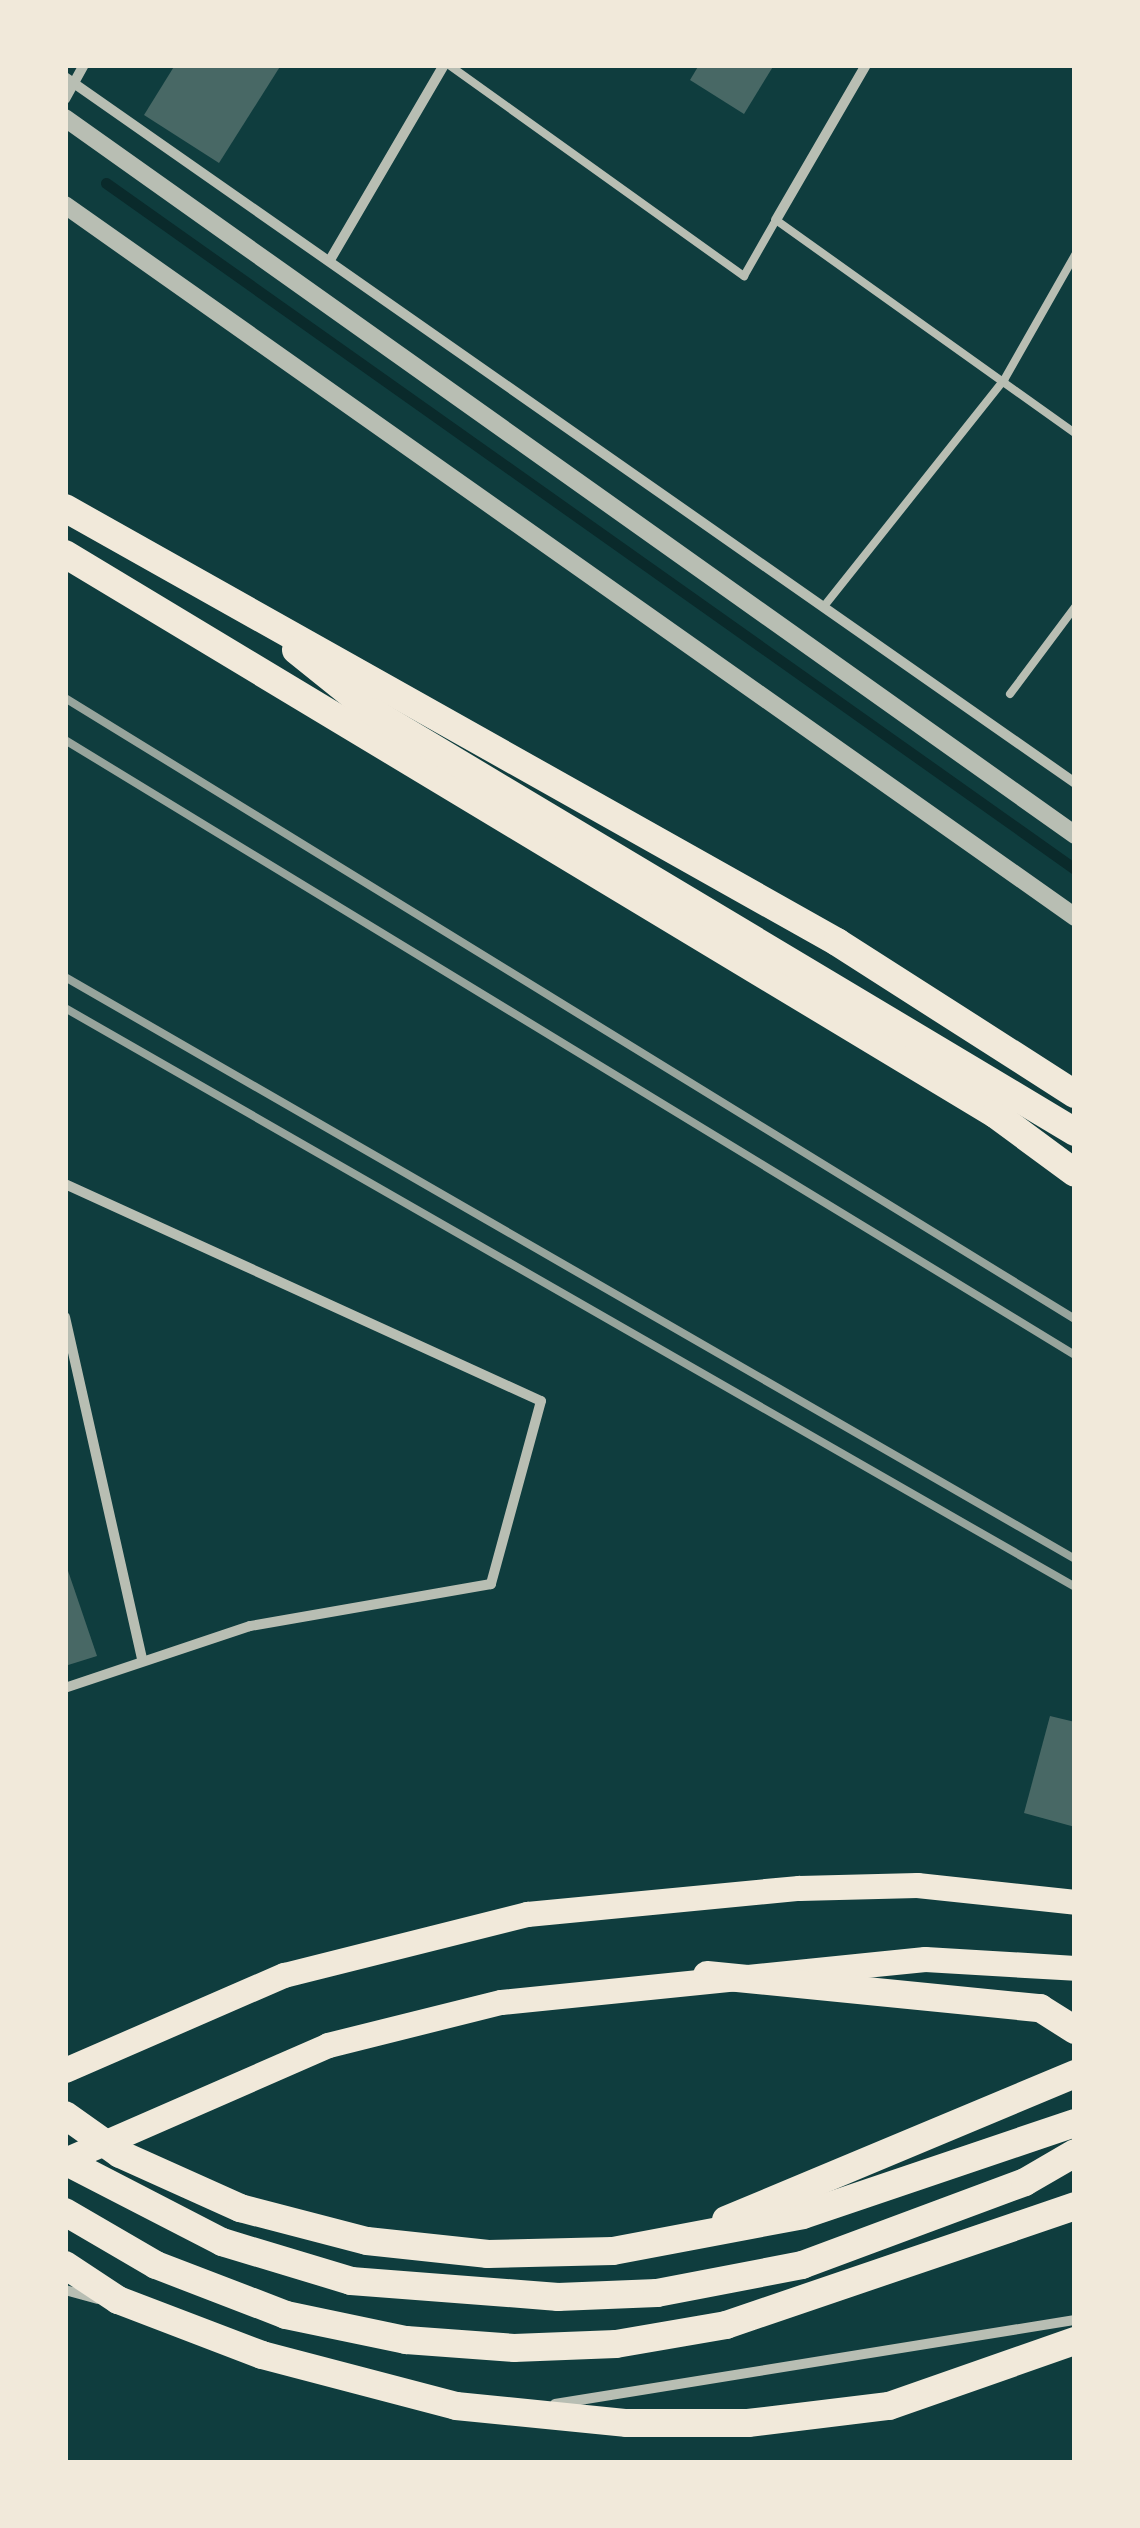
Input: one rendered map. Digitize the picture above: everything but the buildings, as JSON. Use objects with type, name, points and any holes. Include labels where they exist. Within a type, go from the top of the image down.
[{"type":"highway","points":[[65,508],[260,621],[381,679],[837,942],[1075,1094]]},
{"type":"highway","points":[[65,554],[995,1114],[1075,1173]]},
{"type":"highway","points":[[260,621],[373,712],[1075,1132]]},
{"type":"highway","points":[[707,1976],[1040,2008],[1075,2030]]},
{"type":"highway","points":[[703,2232],[792,2186],[1075,2074]]},
{"type":"highway","points":[[65,2115],[120,2154],[240,2208],[367,2241],[560,2252],[803,2215],[1075,2123]]},
{"type":"highway","points":[[65,2160],[222,2242],[351,2281],[558,2297],[657,2293],[802,2265],[1002,2191],[1075,2152]]},
{"type":"highway","points":[[65,2212],[156,2265],[286,2315],[406,2340],[514,2348],[726,2325],[1075,2206]]},
{"type":"highway","points":[[65,2265],[118,2300],[262,2355],[456,2406],[627,2423],[748,2424],[889,2406],[1075,2342]]},
{"type":"main road","points":[[65,2070],[284,1975],[526,1914],[818,1887],[917,1885],[1075,1902]]},
{"type":"main road","points":[[65,2160],[328,2045],[501,2002],[707,1976],[925,1958],[1075,1968]]},
{"type":"street","points":[[65,99],[70,80],[84,65]]},
{"type":"street","points":[[330,260],[447,65]]},
{"type":"street","points":[[776,220],[866,65]]},
{"type":"street","points":[[70,80],[1075,783]]},
{"type":"street","points":[[65,118],[1075,835]]},
{"type":"street","points":[[65,205],[1075,917]]},
{"type":"street","points":[[65,1184],[541,1401],[491,1584],[250,1626],[142,1658],[65,1688]]},
{"type":"street","points":[[65,1316],[142,1658]]},
{"type":"street","points":[[65,2199],[65,2228]]},
{"type":"street","points":[[65,2290],[338,2372],[529,2406],[766,2377],[1075,2320]]},
{"type":"lane","points":[[447,65],[744,276],[776,220],[1075,433]]},
{"type":"lane","points":[[825,606],[1004,380],[1075,255]]},
{"type":"lane","points":[[1010,694],[1075,607]]},
{"type":"waterway","points":[[106,183],[1075,869]]},
{"type":"railway","points":[[65,698],[1075,1319]]},
{"type":"railway","points":[[65,740],[1075,1355]]},
{"type":"railway","points":[[65,977],[1075,1559]]},
{"type":"railway","points":[[65,1008],[1075,1587]]}]
